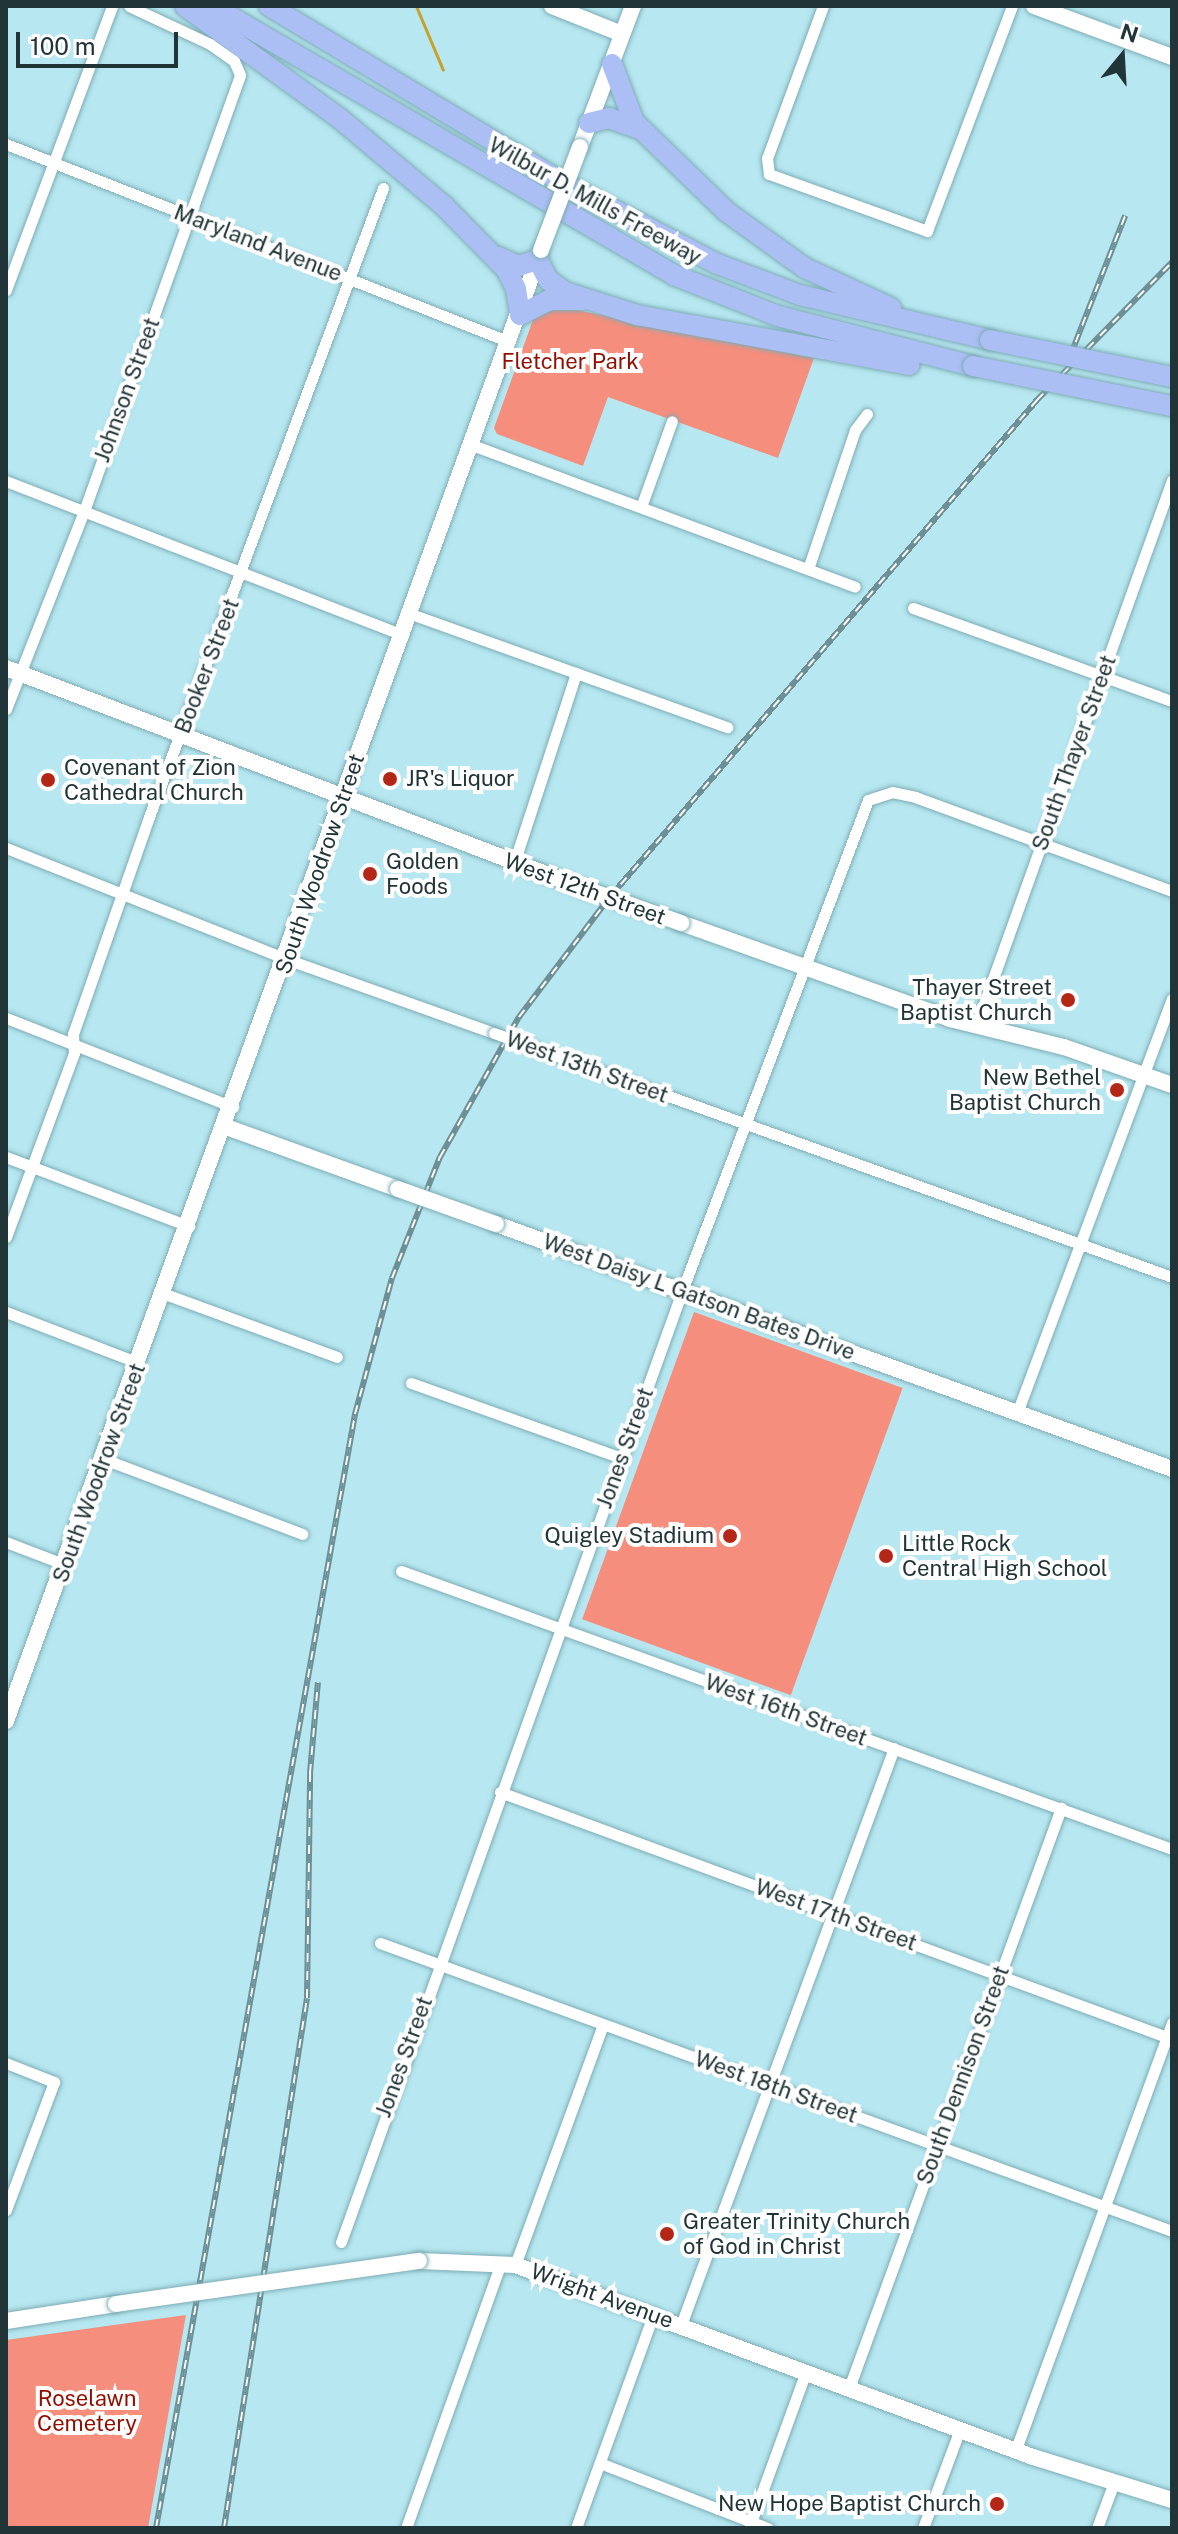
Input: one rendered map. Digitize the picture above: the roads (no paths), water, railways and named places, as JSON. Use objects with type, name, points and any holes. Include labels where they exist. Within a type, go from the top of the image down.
[{"type":"highway","points":[[185,6],[338,117],[494,254],[514,282],[520,315],[549,300],[583,300]]},
{"type":"highway","name":"Wilbur D. Mills Freeway","points":[[212,6],[674,275],[804,324],[971,370]]},
{"type":"highway","name":"Wilbur D. Mills Freeway","points":[[269,6],[678,245],[800,295],[950,332],[1172,377]]},
{"type":"highway","points":[[612,64],[628,114],[642,131],[772,248],[834,284],[950,332]]},
{"type":"highway","points":[[589,123],[609,118],[642,131]]},
{"type":"highway","points":[[494,254],[518,266],[540,255],[551,283],[583,300],[671,322],[1058,383],[1172,406]]},
{"type":"main road","points":[[552,6],[622,34]]},
{"type":"main road","name":"South Woodrow Street","points":[[7,1717],[66,1565],[341,800],[633,6]]},
{"type":"main road","points":[[1034,6],[1172,57]]},
{"type":"main road","name":"West 12th Street","points":[[12,671],[341,800],[803,967],[976,1026],[1172,1085]]},
{"type":"main road","name":"West Daisy L Gatson Bates Drive","points":[[226,1127],[1172,1469]]},
{"type":"main road","name":"Wright Avenue","points":[[6,2321],[419,2261],[508,2264],[654,2313],[1113,2485],[1172,2500]]},
{"type":"street","points":[[6,290],[112,6]]},
{"type":"street","name":"Johnson Street","points":[[6,709],[12,671],[84,511],[240,69],[185,29],[129,6]]},
{"type":"street","points":[[823,6],[767,158],[769,174],[927,231],[1012,6]]},
{"type":"street","name":"Maryland Avenue","points":[[6,144],[510,342]]},
{"type":"street","name":"Booker Street","points":[[6,1237],[179,736],[383,188]]},
{"type":"street","points":[[808,569],[855,430],[867,414]]},
{"type":"street","points":[[641,507],[672,421]]},
{"type":"street","points":[[472,445],[855,587]]},
{"type":"street","name":"South Thayer Street","points":[[976,1026],[1102,676],[1167,508],[1172,480]]},
{"type":"street","points":[[6,481],[403,635]]},
{"type":"street","points":[[913,608],[1172,701]]},
{"type":"street","points":[[411,614],[727,727]]},
{"type":"street","points":[[514,863],[576,673]]},
{"type":"street","name":"Jones Street","points":[[341,2242],[559,1629],[858,820],[875,795],[915,797],[1042,845]]},
{"type":"street","points":[[1042,845],[1172,891]]},
{"type":"street","name":"West 13th Street","points":[[6,848],[286,959],[1172,1277]]},
{"type":"street","points":[[1017,1413],[1172,999]]},
{"type":"street","points":[[6,1018],[233,1107]]},
{"type":"street","points":[[6,1157],[189,1226]]},
{"type":"street","points":[[165,1294],[337,1357]]},
{"type":"street","points":[[6,1312],[139,1363]]},
{"type":"street","points":[[411,1383],[622,1458]]},
{"type":"street","points":[[104,1459],[302,1534]]},
{"type":"street","points":[[6,1542],[66,1565]]},
{"type":"street","name":"West 16th Street","points":[[401,1571],[1172,1849]]},
{"type":"street","points":[[681,2325],[894,1748]]},
{"type":"street","name":"West 17th Street","points":[[500,1792],[1170,2038]]},
{"type":"street","name":"South Dennison Street","points":[[849,2388],[1061,1808]]},
{"type":"street","name":"West 18th Street","points":[[380,1943],[1172,2231]]},
{"type":"street","points":[[1016,2449],[1104,2206],[1170,2038],[1172,2023]]},
{"type":"street","points":[[406,2528],[603,2025]]},
{"type":"street","points":[[6,2063],[54,2082],[6,2210]]},
{"type":"street","points":[[576,2528],[654,2313]]},
{"type":"street","points":[[750,2525],[806,2371]]},
{"type":"street","points":[[923,2528],[960,2429]]},
{"type":"street","points":[[600,2463],[750,2525],[768,2528]]},
{"type":"street","points":[[1097,2528],[1113,2485]]},
{"type":"waterway","points":[[416,6],[443,70]]},
{"type":"railway","points":[[1069,359],[1125,216]]},
{"type":"railway","points":[[156,2528],[355,1414],[392,1278],[440,1157],[519,1017],[609,898],[1037,400],[1172,262]]},
{"type":"railway","points":[[224,2528],[307,1998],[310,1773],[318,1682]]},
{"type":"place","name":"JR's Liquor","points":[[390,779]]},
{"type":"place","name":"Covenant of Zion Cathedral Church","points":[[48,780]]},
{"type":"place","name":"Golden Foods","points":[[370,874]]},
{"type":"place","name":"Thayer Street Baptist Church","points":[[1068,1000]]},
{"type":"place","name":"New Bethel Baptist Church","points":[[1117,1090]]},
{"type":"place","name":"Quigley Stadium","points":[[730,1536]]},
{"type":"place","name":"Little Rock Central High School","points":[[886,1556]]},
{"type":"place","name":"Greater Trinity Church of God in Christ","points":[[667,2234]]},
{"type":"place","name":"New Hope Baptist Church","points":[[997,2504]]},
{"type":"park label","name":"Fletcher Park","points":[[570,362]]},
{"type":"park label","name":"Roselawn Cemetery","points":[[87,2410]]}]
